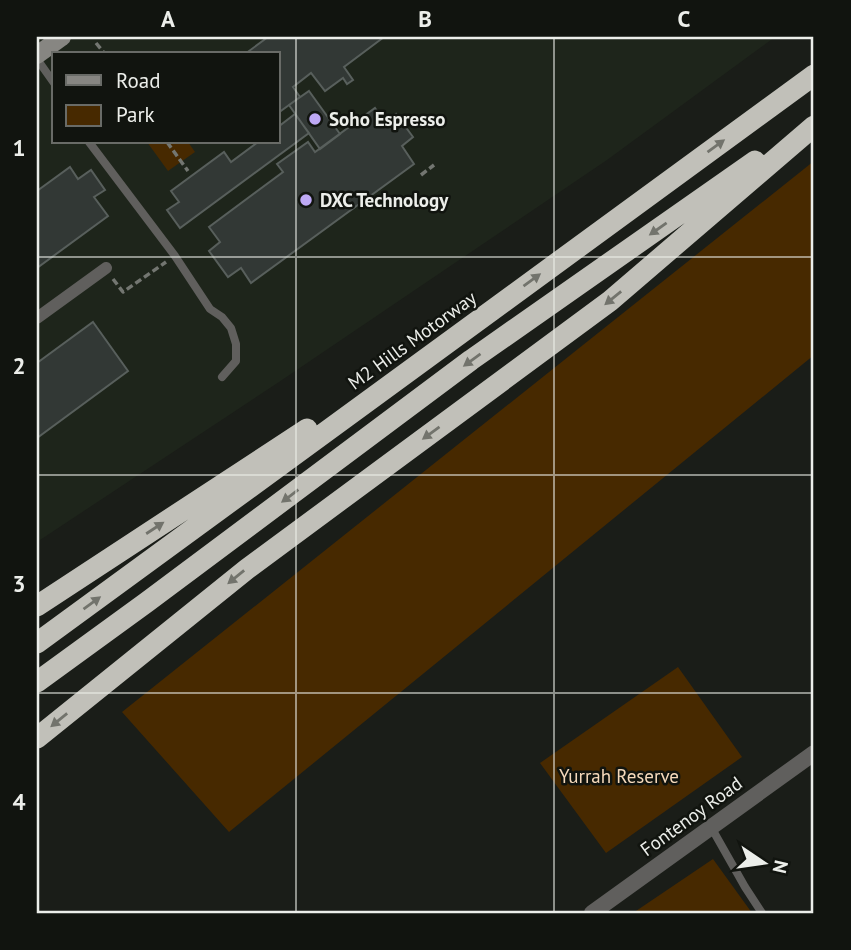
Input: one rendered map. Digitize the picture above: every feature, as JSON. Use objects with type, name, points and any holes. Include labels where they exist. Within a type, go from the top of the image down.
[{"type":"highway","name":"M2 Hills Motorway","points":[[37,643],[814,75]]},
{"type":"highway","points":[[37,682],[471,360],[814,119]]},
{"type":"highway","points":[[37,738],[247,569],[610,301],[814,126]]},
{"type":"highway","points":[[37,606],[498,305]]},
{"type":"main road","points":[[37,57],[62,37]]},
{"type":"street","points":[[37,318],[106,268]]},
{"type":"street","name":"Fontenoy Road","points":[[592,913],[814,754]]},
{"type":"lane","points":[[37,57],[52,80]]},
{"type":"lane","points":[[91,144],[175,256],[210,309],[222,317],[231,328],[236,344],[236,361],[222,377]]},
{"type":"lane","points":[[711,827],[762,913]]},
{"type":"path","points":[[96,43],[103,52]]},
{"type":"path","points":[[168,144],[188,171]]},
{"type":"path","points":[[421,175],[434,165]]},
{"type":"path","points":[[106,268],[123,292],[163,265]]},
{"type":"shaded area","points":[[37,37],[775,37],[607,160],[37,542]]},
{"type":"green space","points":[[148,144],[189,144],[195,152],[168,171]]},
{"type":"green space","points":[[814,161],[814,355],[229,832],[122,712]]},
{"type":"green space","name":"Yurrah Reserve","points":[[678,667],[742,757],[606,853],[540,763]]},
{"type":"green space","points":[[713,859],[752,913],[633,913]]},
{"type":"building","points":[[268,37],[384,37],[344,67],[353,80],[347,84],[343,78],[325,91],[311,73],[293,87],[300,97],[280,112],[280,52],[248,52]]},
{"type":"building","points":[[309,91],[340,134],[320,149],[289,105]]},
{"type":"building","name":"DXC Technology","points":[[375,108],[385,122],[396,114],[413,137],[402,146],[414,164],[251,283],[241,268],[228,277],[209,251],[220,242],[209,227],[283,172],[277,164],[308,142],[315,152]]},
{"type":"building","points":[[295,114],[309,133],[180,228],[167,210],[179,202],[171,191],[224,152],[231,162],[255,144],[280,144],[280,125]]},
{"type":"building","points":[[70,167],[78,179],[91,170],[105,190],[94,197],[108,216],[37,268],[37,191]]},
{"type":"building","points":[[93,322],[128,371],[37,438],[37,363]]},
{"type":"place","name":"Soho Espresso","points":[[315,119]]},
{"type":"place","name":"DXC Technology","points":[[306,200]]}]
